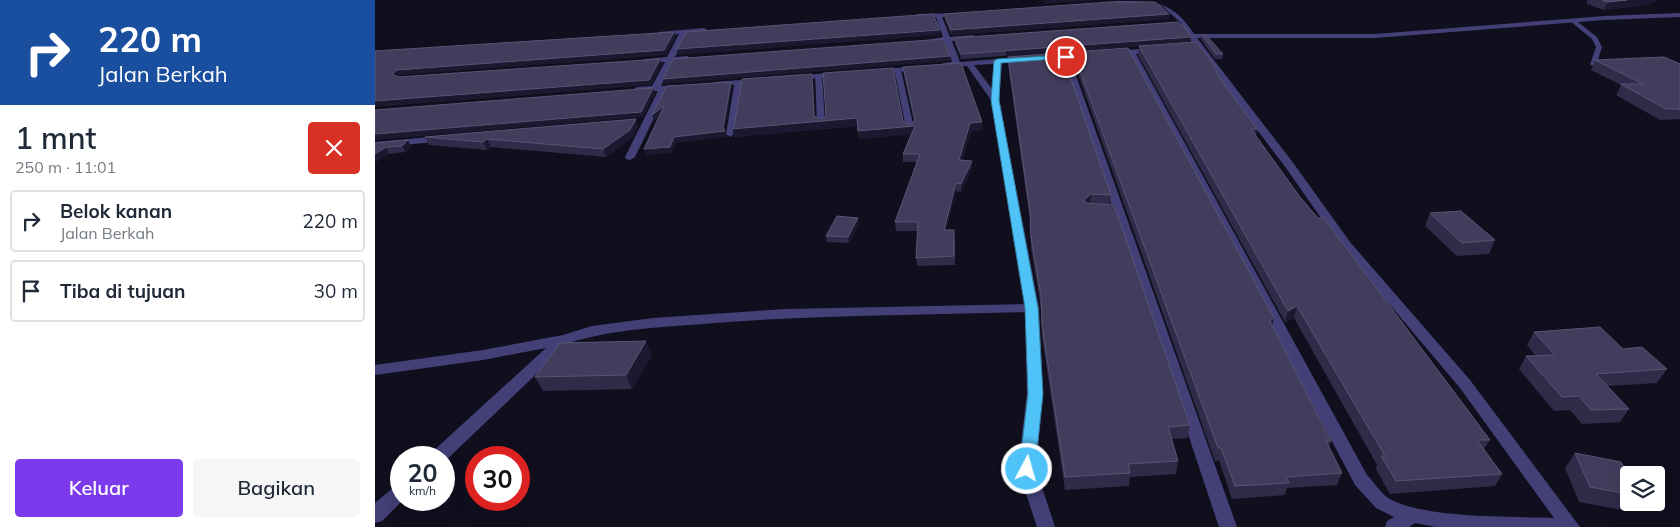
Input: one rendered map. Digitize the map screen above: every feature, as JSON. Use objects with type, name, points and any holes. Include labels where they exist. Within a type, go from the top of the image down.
[{"type":"street","points":[[1108,0],[1110,3],[1156,3],[1164,5],[1179,22],[1193,43],[1290,166],[1346,245],[1465,384],[1571,527]]},
{"type":"street","points":[[908,17],[966,13]]},
{"type":"street","points":[[938,15],[957,64]]},
{"type":"street","points":[[1193,43],[1375,36],[1537,25],[1621,16],[1680,15]]},
{"type":"street","points":[[654,34],[713,30]]},
{"type":"street","points":[[630,157],[642,122],[659,88],[669,60],[684,32]]},
{"type":"street","points":[[917,41],[985,36]]},
{"type":"street","points":[[1103,54],[1160,49]]},
{"type":"street","points":[[1131,52],[1361,480],[1381,503],[1411,516],[1455,521],[1571,527]]},
{"type":"street","points":[[940,66],[1094,54]]},
{"type":"street","points":[[639,62],[699,57]]},
{"type":"street","points":[[1066,57],[1114,211],[1228,527]]},
{"type":"street","points":[[997,61],[995,100],[1032,308],[1035,394],[1027,469],[1046,527]]},
{"type":"street","points":[[969,64],[995,100]]},
{"type":"street","points":[[867,72],[923,68]]},
{"type":"street","points":[[788,78],[848,74]]},
{"type":"street","points":[[701,85],[768,80]]},
{"type":"street","points":[[626,91],[692,86]]},
{"type":"street","points":[[375,370],[483,355],[564,340],[613,327],[786,313],[1032,308]]},
{"type":"street","points":[[450,446],[564,340]]},
{"type":"street","points":[[375,516],[390,502]]},
{"type":"street","points":[[1394,527],[1411,516]]},
{"type":"lane","points":[[1572,20],[1595,38],[1599,47],[1594,65]]},
{"type":"lane","points":[[897,70],[910,128]]},
{"type":"lane","points":[[818,76],[821,123]]},
{"type":"lane","points":[[730,134],[738,82]]},
{"type":"lane","points":[[375,145],[453,138]]},
{"type":"building","points":[[1602,0],[1627,0],[1608,2]]},
{"type":"building","points":[[1110,2],[1155,2],[1169,14],[951,30],[944,14]]},
{"type":"building","points":[[933,14],[940,30],[677,49],[686,32]]},
{"type":"building","points":[[1178,22],[1191,37],[961,54],[954,38]]},
{"type":"building","points":[[674,32],[664,50],[397,70],[392,74],[398,77],[660,59],[649,80],[375,101],[375,51]]},
{"type":"building","points":[[1202,35],[1206,35],[1223,54],[1216,54]]},
{"type":"building","points":[[943,39],[950,56],[663,79],[673,59]]},
{"type":"building","points":[[1196,42],[1215,66],[1213,66],[1218,73],[1216,73],[1257,129],[1251,129],[1300,197],[1318,218],[1324,218],[1490,440],[1477,440],[1502,474],[1396,481],[1381,456],[1385,456],[1297,306],[1288,311],[1139,46]]},
{"type":"building","points":[[1128,48],[1274,318],[1270,321],[1331,441],[1326,441],[1342,473],[1286,477],[1289,483],[1235,486],[1221,448],[1218,448],[1073,52]]},
{"type":"building","points":[[1062,53],[1111,195],[1091,194],[1084,200],[1087,203],[1114,205],[1190,425],[1168,427],[1178,461],[1128,464],[1130,473],[1065,477],[1042,325],[1041,296],[1031,237],[1031,220],[1008,57]]},
{"type":"building","points":[[1664,57],[1680,64],[1680,109],[1666,109],[1621,84],[1643,84],[1595,60]]},
{"type":"building","points":[[961,63],[982,122],[970,123],[959,160],[972,161],[961,184],[956,183],[944,230],[954,230],[954,256],[916,258],[918,222],[895,222],[920,154],[903,154],[915,126],[858,131],[857,118],[732,129],[734,127],[742,79],[812,74],[814,116],[821,119],[826,116],[823,73],[893,68],[903,121],[910,125],[915,120],[903,67]]},
{"type":"building","points":[[731,82],[723,128],[725,131],[674,137],[670,147],[644,149],[664,106],[652,115],[667,86]]},
{"type":"building","points":[[653,88],[641,112],[375,134],[375,110]]},
{"type":"building","points":[[636,119],[630,130],[603,149],[487,139],[483,142],[425,137]]},
{"type":"building","points":[[408,140],[402,146],[386,147],[375,154],[375,143]]},
{"type":"building","points":[[1461,211],[1495,240],[1462,243],[1430,213]]},
{"type":"building","points":[[837,216],[858,218],[848,237],[826,236]]},
{"type":"building","points":[[1600,327],[1623,349],[1642,347],[1667,369],[1596,374],[1629,409],[1591,410],[1579,396],[1562,397],[1526,356],[1555,355],[1534,332]]},
{"type":"building","points":[[646,341],[626,375],[535,377],[560,343]]},
{"type":"building","points":[[1575,453],[1621,462],[1623,466],[1620,466],[1620,492],[1590,487]]},
{"type":"route","points":[[1027,469],[1035,394],[1032,308],[995,100],[997,61],[1066,57]]}]
